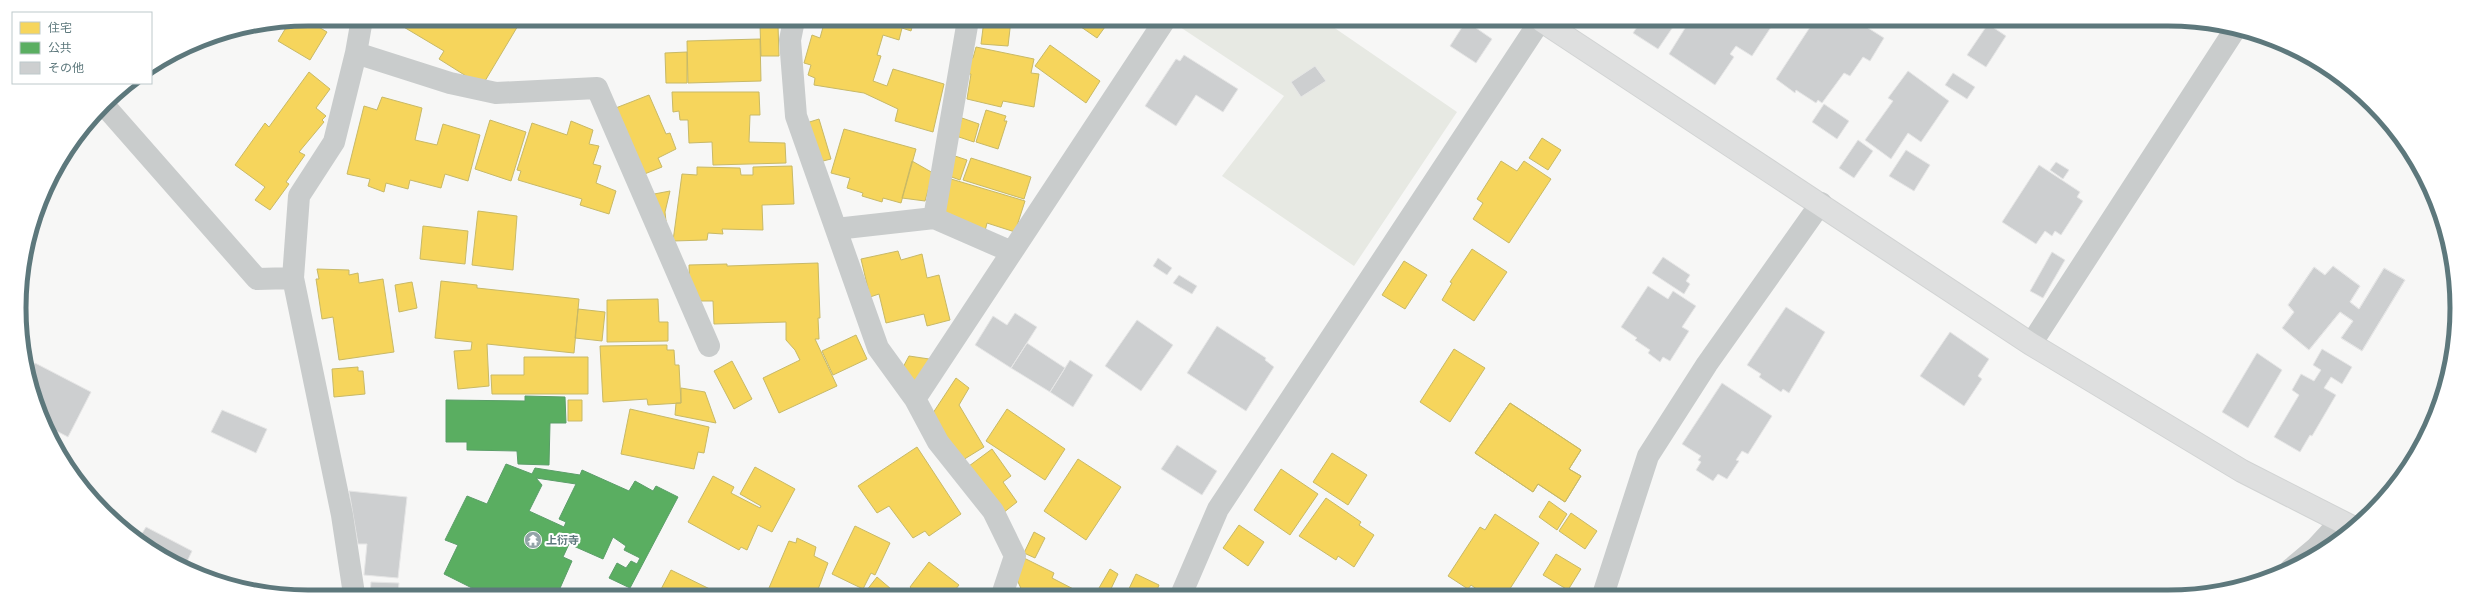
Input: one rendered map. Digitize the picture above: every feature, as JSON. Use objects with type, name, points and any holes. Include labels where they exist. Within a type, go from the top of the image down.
[{"type":"street","points":[[353,590],[342,515],[293,278],[299,196],[334,142],[356,53],[361,26]]},
{"type":"street","points":[[793,26],[790,40],[796,116],[878,348],[915,399],[938,442],[993,511],[1015,556],[1003,590]]},
{"type":"street","points":[[934,218],[967,26]]},
{"type":"street","points":[[915,399],[1161,26]]},
{"type":"street","points":[[1183,590],[1218,509],[1538,26]]},
{"type":"street","points":[[1549,26],[1820,203],[2031,344],[2242,471],[2346,524],[2318,546]]},
{"type":"street","points":[[2031,344],[2232,34]]},
{"type":"street","points":[[356,53],[450,83],[496,93],[597,88],[709,346]]},
{"type":"street","points":[[108,110],[256,279],[293,278]]},
{"type":"street","points":[[1604,590],[1648,456],[1707,364],[1820,203]]},
{"type":"street","points":[[836,229],[934,218],[1012,252]]},
{"type":"shaded area","points":[[1332,26],[1457,112],[1354,266],[1222,176],[1284,96],[1180,27]]},
{"type":"building: 住宅","points":[[317,26],[327,32],[310,60],[278,41],[286,27]]},
{"type":"building: 住宅","points":[[402,26],[518,26],[482,86],[439,59],[444,51]]},
{"type":"building: 住宅","points":[[760,26],[778,26],[779,56],[761,56]]},
{"type":"building: 住宅","points":[[823,26],[912,26],[911,31],[902,28],[899,40],[883,35],[877,55],[881,56],[873,81],[887,86],[893,69],[944,84],[933,132],[895,121],[898,109],[864,93],[814,85],[815,78],[808,75],[811,65],[804,63],[812,35],[820,38]]},
{"type":"building: 住宅","points":[[983,26],[1010,26],[1008,46],[981,44]]},
{"type":"building: 住宅","points":[[1080,26],[1106,26],[1097,38]]},
{"type":"building: 住宅","points":[[760,39],[761,81],[688,83],[687,41]]},
{"type":"building: 住宅","points":[[1050,45],[1100,81],[1086,103],[1035,66]]},
{"type":"building: 住宅","points":[[976,47],[1034,59],[1031,73],[1039,74],[1034,107],[1003,101],[1001,107],[967,99],[971,74],[966,74],[970,58],[973,58]]},
{"type":"building: 住宅","points":[[687,52],[687,83],[666,83],[665,53]]},
{"type":"building: 住宅","points":[[309,72],[330,89],[316,108],[326,116],[322,120],[324,122],[299,152],[305,155],[286,182],[289,184],[270,210],[255,200],[265,187],[235,165],[265,123],[269,127]]},
{"type":"building: 住宅","points":[[672,92],[759,92],[760,115],[750,115],[749,142],[785,143],[786,163],[713,165],[712,142],[689,143],[688,120],[680,120],[679,111],[673,112]]},
{"type":"building: 住宅","points":[[649,95],[666,134],[670,133],[676,149],[658,158],[662,167],[637,177],[608,111]]},
{"type":"building: 住宅","points":[[382,97],[422,108],[415,140],[437,145],[443,124],[480,135],[468,181],[445,174],[441,188],[410,180],[408,189],[386,183],[384,192],[368,186],[370,179],[347,174],[364,106],[377,110]]},
{"type":"building: 住宅","points":[[986,110],[1006,116],[1004,121],[1007,121],[998,149],[976,142]]},
{"type":"building: 住宅","points":[[962,118],[979,124],[974,142],[956,136]]},
{"type":"building: 住宅","points":[[819,119],[831,159],[811,164],[800,125]]},
{"type":"building: 住宅","points":[[490,120],[526,132],[511,181],[475,169]]},
{"type":"building: 住宅","points":[[571,121],[593,130],[589,144],[599,146],[593,164],[601,166],[596,183],[616,191],[609,214],[580,205],[582,199],[518,180],[521,171],[517,170],[532,123],[567,135]]},
{"type":"building: 住宅","points":[[844,129],[916,149],[901,203],[883,198],[882,202],[862,196],[863,193],[847,188],[850,178],[831,173]]},
{"type":"building: 住宅","points":[[1542,138],[1561,150],[1548,170],[1529,158]]},
{"type":"building: 住宅","points":[[952,155],[967,160],[960,180],[946,175]]},
{"type":"building: 住宅","points":[[971,158],[1031,177],[1024,199],[963,180]]},
{"type":"building: 住宅","points":[[912,161],[933,173],[925,201],[902,198]]},
{"type":"building: 住宅","points":[[1501,161],[1517,171],[1524,161],[1551,179],[1509,243],[1473,219],[1483,203],[1477,199]]},
{"type":"building: 住宅","points":[[792,166],[794,204],[762,205],[763,230],[722,229],[723,234],[708,233],[707,240],[673,241],[682,174],[697,175],[697,167],[740,168],[741,175],[753,175],[753,167]]},
{"type":"building: 住宅","points":[[951,179],[1025,201],[1015,232],[987,223],[984,235],[938,221]]},
{"type":"building: 住宅","points":[[670,191],[665,212],[666,221],[649,195]]},
{"type":"building: 住宅","points":[[478,211],[517,216],[513,270],[472,265]]},
{"type":"building: 住宅","points":[[423,226],[468,231],[465,264],[420,259]]},
{"type":"building: 住宅","points":[[1472,249],[1507,272],[1474,321],[1442,300],[1452,283],[1450,282]]},
{"type":"building: 住宅","points":[[898,251],[901,260],[922,254],[927,278],[939,275],[950,320],[927,326],[924,314],[886,323],[879,294],[870,297],[861,259]]},
{"type":"building: 住宅","points":[[1404,261],[1427,275],[1405,309],[1382,295]]},
{"type":"building: 住宅","points":[[818,263],[820,318],[818,318],[819,339],[815,339],[837,386],[779,413],[763,378],[800,360],[795,350],[786,340],[786,322],[714,324],[713,301],[690,301],[689,265],[727,264],[727,266]]},
{"type":"building: 住宅","points":[[317,269],[349,270],[349,275],[358,273],[359,283],[383,279],[394,352],[339,360],[333,317],[322,319],[316,279],[319,279]]},
{"type":"building: 住宅","points":[[441,281],[477,285],[477,288],[579,299],[574,353],[487,344],[489,386],[458,389],[454,351],[471,350],[472,342],[435,338]]},
{"type":"building: 住宅","points":[[412,282],[417,308],[399,312],[395,285]]},
{"type":"building: 住宅","points":[[658,299],[659,322],[668,322],[668,341],[607,342],[607,300]]},
{"type":"building: 住宅","points":[[578,309],[605,312],[602,341],[575,338]]},
{"type":"building: 住宅","points":[[856,335],[867,359],[833,375],[822,351]]},
{"type":"building: 住宅","points":[[667,345],[667,350],[674,350],[675,365],[679,365],[681,403],[648,405],[647,399],[603,402],[600,346]]},
{"type":"building: 住宅","points":[[1454,349],[1485,368],[1450,422],[1420,402]]},
{"type":"building: 住宅","points":[[909,356],[936,360],[919,386],[901,371]]},
{"type":"building: 住宅","points":[[524,357],[588,357],[588,394],[492,394],[491,375],[524,375]]},
{"type":"building: 住宅","points":[[732,361],[752,399],[734,409],[714,371]]},
{"type":"building: 住宅","points":[[358,367],[358,371],[363,371],[365,394],[334,397],[332,369]]},
{"type":"building: 住宅","points":[[956,378],[969,388],[959,405],[984,447],[958,463],[931,416]]},
{"type":"building: 住宅","points":[[681,388],[705,392],[716,423],[675,415],[676,403],[681,403]]},
{"type":"building: 住宅","points":[[568,400],[582,400],[582,421],[568,421]]},
{"type":"building: 住宅","points":[[1510,403],[1581,450],[1569,469],[1581,476],[1565,502],[1538,484],[1533,492],[1475,453]]},
{"type":"building: 住宅","points":[[1510,403],[1581,450],[1569,469],[1581,476],[1565,502],[1538,484],[1533,492],[1475,453]]},
{"type":"building: 住宅","points":[[630,409],[709,427],[704,453],[698,452],[694,469],[621,454]]},
{"type":"building: 住宅","points":[[1007,409],[1065,449],[1045,480],[986,441]]},
{"type":"building: 住宅","points":[[917,447],[961,514],[929,536],[925,531],[913,538],[889,506],[877,513],[858,486]]},
{"type":"building: 住宅","points":[[992,449],[1011,476],[1003,482],[1017,502],[1003,513],[969,466]]},
{"type":"building: 住宅","points":[[1332,453],[1367,475],[1348,505],[1313,482]]},
{"type":"building: 住宅","points":[[1078,459],[1121,487],[1086,540],[1044,511]]},
{"type":"building: 住宅","points":[[755,467],[795,489],[772,532],[758,525],[747,550],[741,547],[739,550],[688,522],[713,476],[734,487],[731,493],[760,508],[761,506],[740,494]]},
{"type":"building: 住宅","points":[[1281,469],[1318,494],[1290,535],[1254,510]]},
{"type":"building: 住宅","points":[[1326,498],[1361,522],[1359,525],[1374,535],[1354,567],[1338,556],[1336,560],[1299,536]]},
{"type":"building: 住宅","points":[[1549,501],[1567,514],[1557,530],[1539,517]]},
{"type":"building: 住宅","points":[[1571,513],[1597,531],[1585,549],[1559,531]]},
{"type":"building: 住宅","points":[[1495,514],[1539,543],[1509,590],[1478,590],[1471,585],[1468,589],[1448,576],[1480,527],[1485,530]]},
{"type":"building: 住宅","points":[[1239,525],[1264,542],[1248,566],[1223,548]]},
{"type":"building: 住宅","points":[[855,526],[890,543],[875,575],[871,573],[863,589],[832,574]]},
{"type":"building: 住宅","points":[[1034,532],[1045,538],[1035,558],[1024,553]]},
{"type":"building: 住宅","points":[[797,538],[816,547],[814,556],[828,563],[818,590],[768,590],[789,541],[796,543]]},
{"type":"building: 住宅","points":[[1556,554],[1581,569],[1568,590],[1543,575]]},
{"type":"building: 住宅","points":[[1020,556],[1054,573],[1052,578],[1075,590],[1022,590],[1013,571]]},
{"type":"building: 住宅","points":[[929,562],[959,585],[955,590],[913,590],[910,587]]},
{"type":"building: 住宅","points":[[1110,569],[1118,574],[1110,590],[1103,590],[1099,588]]},
{"type":"building: 住宅","points":[[671,570],[712,590],[661,590]]},
{"type":"building: 住宅","points":[[1136,574],[1159,585],[1157,590],[1128,590]]},
{"type":"building: 住宅","points":[[877,577],[892,590],[867,590]]},
{"type":"building: 公共","points":[[525,396],[565,397],[566,423],[550,423],[549,465],[518,464],[517,451],[467,450],[467,442],[446,442],[446,400],[525,401]]},
{"type":"building: 公共","points":[[506,464],[532,474],[535,468],[580,475],[582,470],[629,491],[635,481],[653,491],[656,486],[678,497],[630,588],[609,578],[617,563],[626,568],[631,561],[637,564],[640,558],[624,550],[626,546],[613,537],[603,559],[569,544],[563,557],[572,561],[559,590],[476,590],[444,574],[458,545],[445,540],[467,496],[487,504]],"holes":[[[536,478],[576,484],[559,519],[566,522],[564,527],[529,511],[542,485]]]},
{"type":"building: その他","points":[[1463,26],[1473,26],[1492,39],[1476,63],[1450,46]]},
{"type":"building: その他","points":[[1638,26],[1674,26],[1658,49],[1633,33]]},
{"type":"building: その他","points":[[1686,26],[1772,26],[1752,56],[1736,46],[1730,54],[1734,57],[1715,85],[1669,54]]},
{"type":"building: その他","points":[[1811,26],[1865,26],[1884,38],[1870,61],[1863,57],[1850,76],[1844,73],[1822,103],[1818,100],[1816,103],[1796,90],[1795,93],[1776,79]]},
{"type":"building: その他","points":[[1987,26],[1991,26],[2006,36],[1986,67],[1967,55]]},
{"type":"building: その他","points":[[1184,55],[1238,89],[1223,112],[1196,95],[1176,126],[1145,106],[1176,59],[1180,61]]},
{"type":"building: その他","points":[[1315,66],[1326,81],[1301,97],[1291,82]]},
{"type":"building: その他","points":[[1908,71],[1949,101],[1921,142],[1908,133],[1891,159],[1865,140],[1893,101],[1888,98]]},
{"type":"building: その他","points":[[1953,73],[1975,87],[1967,99],[1945,85]]},
{"type":"building: その他","points":[[1824,104],[1849,121],[1837,139],[1812,122]]},
{"type":"building: その他","points":[[1858,140],[1873,151],[1854,178],[1839,168]]},
{"type":"building: その他","points":[[1906,150],[1930,165],[1914,191],[1889,176]]},
{"type":"building: その他","points":[[2056,162],[2069,170],[2063,179],[2050,170]]},
{"type":"building: その他","points":[[2039,165],[2080,192],[2077,197],[2083,201],[2061,235],[2055,231],[2052,236],[2045,231],[2036,244],[2002,222]]},
{"type":"building: その他","points":[[2052,252],[2065,260],[2043,298],[2030,291]]},
{"type":"building: その他","points":[[1663,257],[1690,275],[1686,281],[1690,284],[1684,294],[1652,273]]},
{"type":"building: その他","points":[[1158,258],[1172,268],[1167,275],[1153,266]]},
{"type":"building: その他","points":[[2333,266],[2360,286],[2350,302],[2359,309],[2384,268],[2405,280],[2362,351],[2341,338],[2353,321],[2340,312],[2309,350],[2282,328],[2294,312],[2288,305],[2314,267],[2325,275]]},
{"type":"building: その他","points":[[2333,266],[2360,286],[2350,302],[2359,309],[2384,268],[2405,280],[2362,351],[2341,338],[2353,321],[2340,312],[2309,350],[2282,328],[2294,312],[2288,305],[2314,267],[2325,275]]},
{"type":"building: その他","points":[[1179,275],[1197,286],[1192,294],[1173,283]]},
{"type":"building: その他","points":[[1648,286],[1668,299],[1673,291],[1696,306],[1682,327],[1689,331],[1670,361],[1663,357],[1660,362],[1648,353],[1650,350],[1635,340],[1637,338],[1621,327]]},
{"type":"building: その他","points":[[1786,307],[1825,332],[1789,393],[1783,389],[1781,392],[1759,377],[1761,374],[1747,365]]},
{"type":"building: その他","points":[[1015,313],[1037,327],[1011,368],[975,345],[993,316],[1007,325]]},
{"type":"building: その他","points":[[1137,320],[1173,345],[1141,391],[1105,366]]},
{"type":"building: その他","points":[[1217,326],[1266,358],[1265,360],[1274,367],[1246,411],[1187,373]]},
{"type":"building: その他","points":[[1950,332],[1989,359],[1978,376],[1982,379],[1964,406],[1920,376]]},
{"type":"building: その他","points":[[1027,343],[1065,368],[1050,392],[1011,368]]},
{"type":"building: その他","points":[[2322,349],[2352,367],[2342,384],[2331,377],[2324,388],[2336,395],[2312,436],[2310,435],[2300,452],[2274,437],[2299,395],[2292,390],[2301,374],[2314,381],[2321,370],[2313,365]]},
{"type":"building: その他","points":[[2257,353],[2282,370],[2248,428],[2222,412]]},
{"type":"building: その他","points":[[1070,360],[1093,375],[1073,407],[1050,392]]},
{"type":"building: その他","points":[[35,363],[91,392],[68,437],[53,429],[41,399],[32,368]]},
{"type":"building: その他","points":[[1722,383],[1772,416],[1748,454],[1742,451],[1736,460],[1739,461],[1727,479],[1718,474],[1713,481],[1696,470],[1701,462],[1698,460],[1701,456],[1682,444]]},
{"type":"building: その他","points":[[222,410],[267,429],[256,453],[211,432]]},
{"type":"building: その他","points":[[1177,445],[1217,471],[1202,495],[1161,469]]},
{"type":"building: その他","points":[[349,491],[407,497],[398,578],[364,575],[367,544],[358,544]]},
{"type":"building: その他","points":[[146,527],[192,551],[187,563],[139,534],[141,535]]},
{"type":"building: その他","points":[[371,582],[399,583],[398,590],[370,590]]},
{"type":"place","name":"上衍寺","points":[[533,540]]}]
